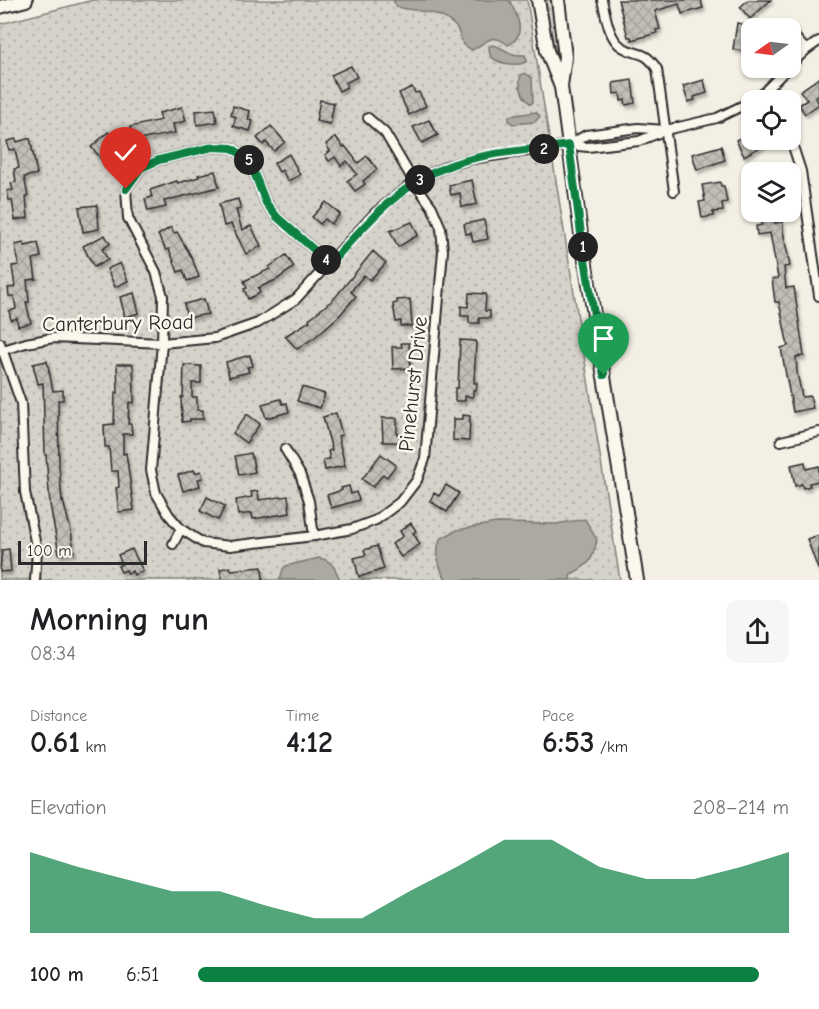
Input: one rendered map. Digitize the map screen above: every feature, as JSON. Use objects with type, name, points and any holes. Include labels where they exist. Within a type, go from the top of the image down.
[{"type":"main road","points":[[0,7],[26,0]]},
{"type":"main road","points":[[538,0],[547,51],[561,87],[582,241],[637,580]]},
{"type":"main road","points":[[558,0],[565,57],[561,87]]},
{"type":"street","points":[[603,0],[610,30],[615,40],[626,49],[647,56],[657,69],[674,191]]},
{"type":"street","points":[[801,55],[819,41]]},
{"type":"street","points":[[801,44],[806,50]]},
{"type":"street","points":[[770,90],[779,78]]},
{"type":"street","points":[[569,145],[588,147],[639,141],[666,130],[717,118],[741,106]]},
{"type":"street","name":"Pinehurst Drive","points":[[330,264],[277,217],[266,203],[249,160],[232,148],[213,147],[159,160],[141,168],[126,189],[128,218],[156,272],[163,296],[162,344],[152,470],[156,493],[169,515],[182,529],[203,543],[230,546],[352,530],[376,520],[400,502],[417,480],[426,459],[443,251],[441,228],[432,207],[385,133],[368,118]]},
{"type":"street","points":[[569,145],[586,135],[638,128],[666,130]]},
{"type":"street","name":"Canterbury Road","points":[[1,348],[53,338],[162,344],[215,338],[258,324],[296,299],[375,213],[414,182],[447,166],[472,159],[569,145]]},
{"type":"street","points":[[794,150],[801,171],[819,296]]},
{"type":"street","points":[[1,348],[21,403],[25,492],[37,551],[35,580]]},
{"type":"street","points":[[780,441],[819,432]]},
{"type":"street","points":[[285,449],[300,474],[309,501],[314,536]]},
{"type":"street","points":[[173,544],[182,529]]},
{"type":"shaded area","points":[[93,0],[527,0],[620,580],[0,580],[0,24]]},
{"type":"shaded area","points":[[393,0],[509,0],[519,24],[518,36],[508,45],[493,39],[472,50],[464,45],[457,29],[450,21],[429,12],[397,7]]},
{"type":"shaded area","points":[[542,0],[553,0],[557,13],[560,64],[544,15]]},
{"type":"shaded area","points":[[492,45],[510,53],[525,55],[527,61],[514,64],[498,61],[490,54],[489,47]]},
{"type":"shaded area","points":[[525,73],[532,78],[533,102],[531,104],[520,87],[521,75]]},
{"type":"shaded area","points":[[536,112],[540,116],[535,122],[513,124],[509,121],[509,116]]},
{"type":"shaded area","points":[[585,519],[597,540],[594,553],[589,562],[571,574],[570,580],[447,580],[440,565],[438,550],[440,539],[457,530],[496,523],[556,524]]},
{"type":"shaded area","points":[[319,558],[332,565],[340,580],[280,580],[286,566]]},
{"type":"building","points":[[618,0],[701,0],[703,8],[682,14],[679,4],[655,11],[660,29],[656,30],[657,33],[632,40],[628,37]]},
{"type":"building","points":[[748,0],[771,0],[751,18],[740,7]]},
{"type":"building","points":[[737,23],[741,24],[741,51],[733,49]]},
{"type":"building","points":[[351,66],[357,77],[345,83],[347,87],[339,91],[331,75]]},
{"type":"building","points":[[819,78],[819,95],[816,98],[819,104],[805,114],[801,104],[807,100],[801,90]]},
{"type":"building","points":[[632,80],[635,103],[626,105],[625,100],[621,101],[620,93],[614,94],[613,83]]},
{"type":"building","points":[[704,80],[707,93],[694,97],[695,100],[688,102],[683,86]]},
{"type":"building","points":[[412,87],[415,93],[419,92],[426,106],[409,115],[399,93]]},
{"type":"building","points":[[320,100],[334,103],[330,124],[316,121]]},
{"type":"building","points":[[233,106],[250,111],[248,120],[253,121],[250,131],[233,126],[236,117],[231,115]]},
{"type":"building","points":[[182,107],[186,121],[173,124],[175,133],[133,141],[130,127],[161,120],[159,113]]},
{"type":"building","points":[[215,109],[217,122],[197,125],[196,111]]},
{"type":"building","points":[[429,120],[438,135],[422,143],[413,127]]},
{"type":"building","points":[[271,126],[285,142],[274,151],[266,142],[263,145],[257,138]]},
{"type":"building","points":[[108,132],[118,143],[109,150],[116,159],[108,166],[91,147]]},
{"type":"building","points":[[336,137],[358,163],[367,156],[377,169],[363,181],[365,184],[355,191],[347,181],[357,174],[347,161],[341,166],[335,157],[329,161],[325,155],[330,151],[326,144]]},
{"type":"building","points":[[741,137],[741,150],[736,140]]},
{"type":"building","points":[[30,138],[37,174],[24,177],[28,196],[26,197],[28,218],[15,220],[12,200],[9,200],[7,191],[13,190],[11,183],[16,182],[14,169],[19,168],[15,149],[9,150],[7,141],[16,139],[17,142]]},
{"type":"building","points":[[721,146],[725,160],[697,170],[692,154]]},
{"type":"building","points":[[741,150],[755,150],[744,156]]},
{"type":"building","points":[[289,154],[300,175],[288,181],[282,170],[279,172],[274,163]]},
{"type":"building","points":[[215,171],[219,187],[164,201],[166,207],[148,211],[145,199],[152,197],[150,190]]},
{"type":"building","points":[[472,180],[477,204],[462,207],[460,193],[451,195],[449,185]]},
{"type":"building","points":[[720,182],[721,186],[724,186],[727,202],[722,203],[723,211],[713,212],[714,216],[702,218],[699,202],[705,201],[702,185]]},
{"type":"building","points":[[238,199],[241,209],[236,210],[242,230],[251,226],[261,246],[246,254],[231,224],[224,226],[219,204]]},
{"type":"building","points":[[326,202],[340,214],[331,224],[325,219],[320,224],[312,217]]},
{"type":"building","points":[[97,205],[99,229],[83,232],[79,207]]},
{"type":"building","points":[[484,220],[488,239],[473,242],[471,233],[466,234],[464,224]]},
{"type":"building","points":[[412,222],[418,235],[398,247],[390,231]]},
{"type":"building","points":[[762,222],[783,222],[790,266],[784,267],[786,288],[794,287],[804,356],[796,357],[797,372],[802,397],[810,396],[813,408],[793,412],[781,348],[788,346],[779,302],[775,302],[772,279],[778,278],[770,233],[757,235],[756,226],[762,225]]},
{"type":"building","points":[[171,227],[174,233],[177,232],[192,258],[199,277],[187,281],[183,270],[178,272],[169,249],[166,250],[158,235]]},
{"type":"building","points":[[105,235],[110,244],[102,249],[108,260],[94,267],[83,246]]},
{"type":"building","points":[[24,243],[25,246],[38,243],[41,257],[33,259],[36,279],[27,280],[29,302],[26,302],[31,323],[18,326],[17,318],[11,320],[9,311],[16,309],[14,296],[9,296],[8,288],[15,287],[12,266],[19,265],[15,245]]},
{"type":"building","points":[[373,251],[386,263],[370,280],[364,275],[351,292],[356,296],[339,316],[297,349],[285,336],[310,321],[309,319],[334,299]]},
{"type":"building","points":[[286,255],[294,267],[276,280],[258,288],[260,293],[248,299],[244,281],[270,269],[269,267]]},
{"type":"building","points":[[120,263],[128,281],[115,287],[107,269]]},
{"type":"building","points":[[134,293],[139,313],[125,317],[120,297]]},
{"type":"building","points":[[469,293],[486,294],[485,311],[490,311],[490,318],[479,318],[479,323],[469,323],[469,316],[461,316],[461,306],[468,307]]},
{"type":"building","points":[[204,299],[208,314],[187,318],[184,304]]},
{"type":"building","points":[[410,299],[412,326],[401,326],[401,321],[396,322],[393,304],[397,303],[397,300]]},
{"type":"building","points":[[460,340],[476,341],[474,383],[477,383],[476,390],[473,390],[473,397],[465,396],[465,401],[455,401],[455,388],[458,388]]},
{"type":"building","points":[[401,343],[409,343],[410,368],[393,369],[392,347],[402,347]]},
{"type":"building","points":[[250,355],[253,366],[247,367],[249,372],[229,377],[226,362]]},
{"type":"building","points":[[47,361],[53,391],[63,390],[63,400],[58,400],[59,466],[62,502],[71,531],[74,552],[59,554],[50,504],[45,455],[43,383],[38,384],[33,364]]},
{"type":"building","points":[[117,364],[133,364],[134,393],[134,403],[129,402],[128,424],[131,424],[132,434],[123,434],[123,454],[126,453],[134,510],[119,512],[116,488],[119,487],[118,471],[111,471],[109,447],[105,447],[104,425],[114,424],[115,392],[118,393]]},
{"type":"building","points":[[184,365],[201,366],[201,383],[192,383],[192,397],[197,397],[197,410],[203,410],[203,419],[190,419],[190,421],[182,422],[181,397],[183,397]]},
{"type":"building","points":[[302,387],[325,394],[320,408],[297,401]]},
{"type":"building","points":[[281,399],[283,404],[287,403],[289,412],[266,418],[262,404]]},
{"type":"building","points":[[336,413],[342,435],[338,436],[345,466],[343,464],[344,466],[325,470],[323,460],[330,459],[328,451],[332,450],[323,417]]},
{"type":"building","points":[[247,414],[260,424],[246,443],[233,433]]},
{"type":"building","points":[[463,415],[470,416],[469,441],[453,440],[453,419],[463,419]]},
{"type":"building","points":[[382,418],[397,418],[397,434],[400,434],[400,442],[383,442]]},
{"type":"building","points":[[251,453],[255,472],[239,475],[235,456]]},
{"type":"building","points":[[381,454],[396,465],[387,477],[383,474],[373,487],[362,479]]},
{"type":"building","points":[[805,462],[806,469],[819,466],[819,481],[809,483],[810,486],[803,488],[802,484],[795,486],[791,465]]},
{"type":"building","points":[[194,470],[195,473],[201,471],[203,478],[198,479],[200,486],[183,491],[178,475]]},
{"type":"building","points":[[446,485],[459,493],[447,512],[430,501],[434,493],[439,496]]},
{"type":"building","points":[[349,486],[351,494],[356,492],[359,500],[331,508],[327,495]]},
{"type":"building","points":[[258,491],[259,500],[288,496],[290,513],[253,519],[252,513],[238,515],[236,500],[252,497],[251,492]]},
{"type":"building","points":[[207,497],[225,506],[218,520],[200,511]]},
{"type":"building","points":[[411,523],[416,531],[413,533],[420,544],[401,557],[392,544],[403,536],[400,531]]},
{"type":"building","points":[[819,535],[819,569],[818,569],[807,539]]},
{"type":"building","points":[[377,546],[384,569],[359,577],[354,558],[366,555],[364,550]]},
{"type":"building","points":[[9,549],[11,571],[0,572],[2,550]]},
{"type":"building","points":[[132,549],[143,571],[134,575],[132,571],[128,574],[126,570],[121,572],[118,566],[122,564],[118,555]]},
{"type":"building","points":[[230,567],[231,570],[262,567],[263,580],[222,580],[220,569]]},
{"type":"route","points":[[126,189],[141,168],[159,160],[213,147],[232,148],[249,160],[266,203],[277,217],[330,264],[375,213],[414,182],[447,166],[472,159],[569,145],[604,375]]}]
